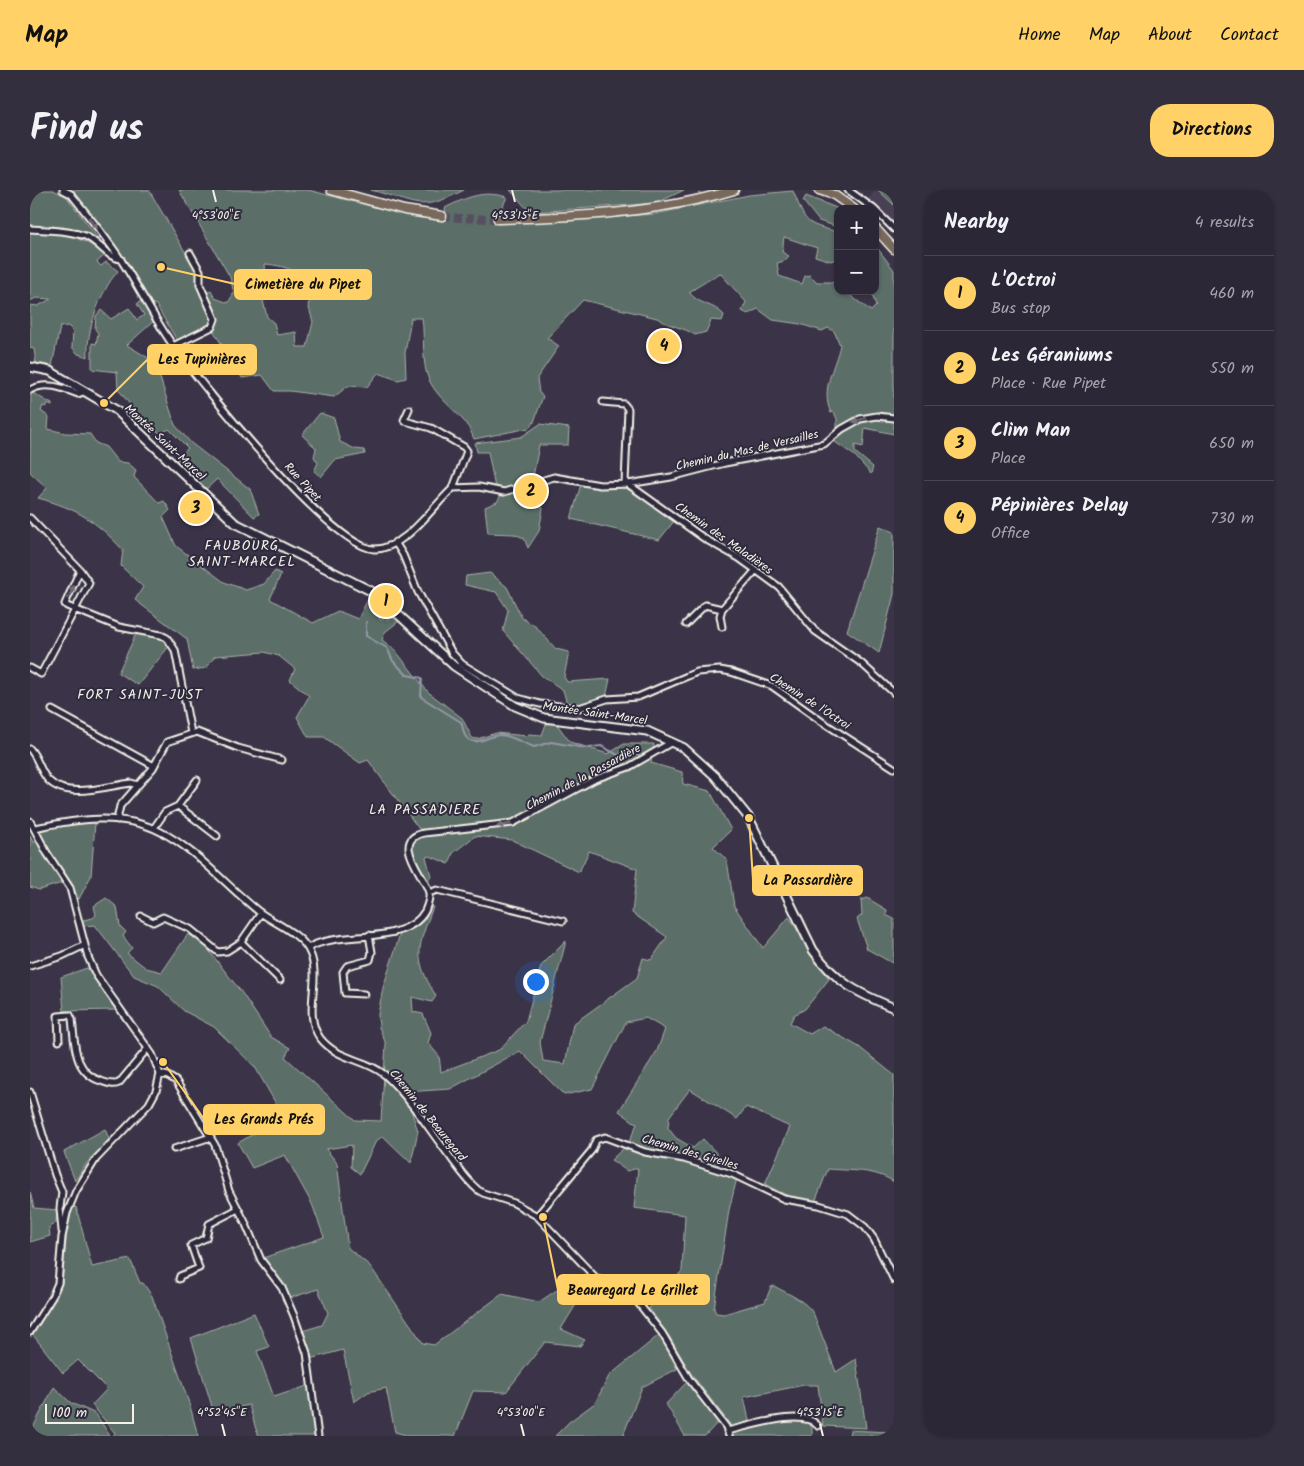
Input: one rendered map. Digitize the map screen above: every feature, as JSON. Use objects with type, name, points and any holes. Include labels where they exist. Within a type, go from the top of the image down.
[{"type":"main road","points":[[331,190],[404,210],[442,216]]},
{"type":"main road","points":[[498,219],[657,208],[734,190]]},
{"type":"main road","points":[[819,190],[834,196]]},
{"type":"main road","points":[[826,190],[848,205]]},
{"type":"main road","points":[[879,232],[894,249]]},
{"type":"main road","name":"Montée Saint-Marcel","points":[[30,368],[47,370],[116,410],[231,520],[375,593],[461,667],[515,706],[535,716],[647,731],[672,742],[702,763],[744,811],[809,941],[823,963],[846,986],[894,1008]]},
{"type":"street","name":"Rue Pipet","points":[[63,190],[71,194],[120,259],[173,346],[232,422],[309,504],[334,526],[365,547],[377,549],[411,533],[453,488]]},
{"type":"street","points":[[848,190],[869,205]]},
{"type":"street","points":[[879,214],[894,229]]},
{"type":"street","points":[[30,228],[85,236],[114,259],[120,259]]},
{"type":"street","points":[[173,346],[212,327],[215,319],[200,285],[200,271],[190,253]]},
{"type":"street","points":[[30,390],[44,385],[66,389],[78,394],[85,391]]},
{"type":"street","points":[[409,409],[405,421],[431,428],[464,446],[466,451],[453,488],[479,487],[504,492],[554,477],[600,485],[626,483],[628,409],[624,404],[603,402]]},
{"type":"street","name":"Chemin du Mas de Versailles","points":[[626,483],[671,478],[725,463],[807,448],[830,440],[842,428],[860,418],[877,416],[894,418]]},
{"type":"street","name":"Chemin des Maladières","points":[[626,483],[705,539],[756,570],[778,588],[815,631],[861,663],[894,693]]},
{"type":"street","points":[[30,518],[80,570],[89,583],[41,674],[30,668]]},
{"type":"street","points":[[395,542],[403,555],[418,592],[461,667]]},
{"type":"street","points":[[80,570],[65,604],[119,626],[167,638],[175,650],[190,733]]},
{"type":"street","points":[[722,627],[720,616],[722,609],[756,570]]},
{"type":"street","points":[[686,624],[705,605],[722,609]]},
{"type":"street","name":"Chemin de l'Octroi","points":[[461,667],[518,698],[567,708],[579,708],[607,699],[634,698],[696,672],[720,670],[731,672],[772,686],[821,721],[894,768]]},
{"type":"street","points":[[52,710],[154,766]]},
{"type":"street","points":[[116,820],[120,806],[154,766],[167,742],[182,739],[190,733],[197,732],[238,748],[282,760]]},
{"type":"street","name":"Chemin de la Passardière","points":[[429,893],[410,854],[412,840],[420,834],[513,823],[595,779],[629,767],[672,742]]},
{"type":"street","points":[[30,749],[37,757],[48,780],[62,789],[75,790],[131,783],[138,784]]},
{"type":"street","points":[[154,828],[165,812],[178,806],[187,790],[197,780]]},
{"type":"street","points":[[178,806],[217,836]]},
{"type":"street","points":[[35,828],[72,820],[116,820],[154,828],[179,844],[260,913],[308,948],[332,940],[397,931],[411,925],[426,910],[429,893],[437,890],[563,921]]},
{"type":"street","points":[[30,821],[47,853],[71,891],[85,945],[96,975],[148,1048],[157,1063],[160,1074],[156,1091],[149,1104],[96,1159],[82,1179],[69,1206],[62,1237],[58,1283],[52,1297],[30,1332]]},
{"type":"street","points":[[141,916],[153,922],[163,917],[190,928],[218,952],[227,950],[241,942],[260,913]]},
{"type":"street","points":[[364,994],[345,993],[343,972],[347,966],[370,960],[372,952],[369,935]]},
{"type":"street","points":[[241,942],[280,980]]},
{"type":"street","points":[[30,966],[62,956],[85,945]]},
{"type":"street","name":"Chemin de Beauregard","points":[[308,948],[313,969],[312,1015],[315,1030],[321,1039],[336,1053],[383,1074],[478,1190],[483,1194],[514,1203],[537,1216],[596,1278],[626,1291],[642,1305],[673,1350],[689,1379],[728,1433]]},
{"type":"street","points":[[59,1041],[58,1016],[70,1015],[76,1051],[84,1072],[92,1078],[113,1084],[120,1083],[148,1048]]},
{"type":"street","points":[[160,1074],[176,1081],[211,1138],[221,1161],[229,1191],[261,1260],[282,1288],[304,1343],[318,1436]]},
{"type":"street","points":[[30,1092],[54,1175],[62,1188],[60,1208],[62,1237]]},
{"type":"street","name":"Chemin des Girelles","points":[[537,1216],[592,1150],[596,1140],[605,1136],[645,1152],[684,1159],[732,1174],[784,1199],[824,1206],[848,1214],[865,1227],[874,1239],[894,1280]]},
{"type":"street","points":[[174,1149],[211,1138]]},
{"type":"street","points":[[179,1279],[180,1276],[199,1268],[191,1245],[206,1238],[210,1224],[238,1209]]},
{"type":"street","points":[[728,1433],[795,1416],[815,1422],[818,1426]]},
{"type":"shaded area","points":[[876,190],[894,205],[894,225],[879,211],[879,205],[872,205],[867,200]]},
{"type":"green space","points":[[30,190],[53,190],[66,196],[100,241],[69,229],[30,226]]},
{"type":"green space","points":[[68,190],[149,190],[198,274],[196,285],[213,320],[211,326],[178,342],[156,305],[150,303],[125,260],[74,193]]},
{"type":"green space","points":[[179,190],[308,190],[414,217],[443,221],[447,220],[445,208],[468,198],[490,194],[507,197],[501,210],[494,213],[495,224],[655,214],[749,195],[793,191],[804,216],[812,224],[834,231],[834,260],[831,261],[815,256],[817,248],[784,237],[782,252],[789,256],[784,261],[777,263],[779,276],[802,284],[805,276],[810,275],[817,282],[832,282],[834,283],[834,295],[849,295],[871,311],[876,306],[872,295],[879,295],[879,250],[894,270],[894,416],[862,415],[837,430],[837,419],[834,412],[831,413],[827,395],[840,345],[834,331],[828,328],[822,331],[800,324],[773,320],[758,309],[748,314],[742,311],[746,302],[720,273],[689,292],[724,315],[722,321],[711,320],[706,332],[695,335],[657,318],[583,300],[547,338],[559,346],[537,378],[539,393],[543,396],[534,422],[529,428],[474,439],[466,423],[440,396],[429,380],[424,358],[422,318],[411,318],[405,353],[406,378],[398,380],[378,373],[367,387],[348,386],[334,397],[290,391],[274,391],[262,375],[242,378],[213,330],[216,325],[217,316],[207,292],[211,290],[215,298],[228,303],[234,293],[230,277]],"holes":[[[265,264],[282,267],[301,276],[312,287],[316,295],[308,304],[313,322],[307,347],[297,347],[296,332],[277,335],[274,323],[267,317],[259,284],[266,280]]]},
{"type":"green space","points":[[371,190],[464,190],[436,202],[426,204],[408,202]]},
{"type":"green space","points":[[510,190],[684,190],[657,203],[534,212],[529,211]]},
{"type":"green space","points":[[878,190],[893,190],[894,205]]},
{"type":"green space","points":[[806,196],[834,207],[834,226],[819,221],[803,201]]},
{"type":"green space","points":[[30,231],[61,234],[87,243],[105,255],[97,262],[101,266],[106,262],[118,271],[105,289],[95,312],[89,335],[88,357],[78,354],[72,347],[73,331],[68,326],[60,327],[52,366],[36,363],[34,349],[30,348],[30,305],[38,306],[51,299],[36,298],[30,301]]},
{"type":"green space","points":[[143,299],[155,320],[127,345],[155,362],[175,425],[191,443],[250,489],[259,514],[254,517],[217,479],[204,491],[174,462],[188,448],[169,429],[160,434],[131,406],[118,389],[117,372],[92,369],[92,343],[96,344],[98,333],[95,329],[96,316],[101,310],[111,319],[129,308],[137,320],[144,315],[137,304]]},
{"type":"green space","points":[[31,392],[52,404],[52,406],[47,404],[47,407],[43,406],[41,411],[49,417],[48,429],[65,433],[90,434],[96,443],[106,447],[118,462],[128,463],[136,470],[134,477],[159,503],[164,501],[170,510],[163,517],[176,546],[224,582],[246,590],[264,584],[275,571],[281,574],[270,599],[313,623],[338,611],[358,619],[368,599],[375,604],[380,620],[397,618],[399,621],[385,632],[382,640],[395,650],[428,692],[462,718],[472,738],[477,739],[496,733],[527,736],[529,734],[542,735],[546,724],[556,723],[570,742],[608,754],[624,744],[654,744],[651,763],[682,772],[683,784],[710,791],[731,830],[713,847],[727,860],[734,906],[763,948],[789,917],[829,979],[805,1009],[794,1015],[790,1023],[810,1034],[823,1026],[859,1047],[894,1075],[894,1182],[871,1173],[828,1169],[815,1202],[783,1194],[765,1184],[790,1127],[746,1107],[737,1119],[690,1089],[669,1117],[668,1128],[676,1138],[693,1148],[703,1139],[723,1160],[712,1169],[737,1178],[729,1210],[714,1309],[716,1313],[724,1314],[765,1302],[771,1287],[774,1286],[802,1302],[814,1315],[836,1372],[856,1359],[866,1428],[823,1426],[818,1385],[804,1385],[744,1397],[750,1425],[732,1427],[690,1372],[669,1336],[649,1308],[682,1271],[685,1215],[634,1208],[638,1168],[627,1171],[611,1160],[628,1144],[637,1124],[619,1111],[657,1051],[665,1029],[646,1018],[626,1022],[592,1089],[564,1095],[520,1051],[450,1089],[405,1092],[418,1131],[411,1163],[383,1136],[376,1141],[360,1174],[351,1167],[352,1145],[326,1149],[337,1163],[348,1248],[370,1266],[423,1343],[434,1345],[502,1294],[539,1302],[572,1280],[586,1288],[561,1329],[585,1340],[580,1346],[545,1342],[506,1392],[473,1391],[455,1436],[410,1436],[395,1432],[386,1388],[368,1392],[354,1402],[343,1350],[310,1359],[302,1331],[322,1325],[328,1313],[318,1289],[290,1298],[263,1258],[324,1237],[312,1204],[285,1155],[252,1168],[238,1143],[283,1116],[255,1067],[214,1027],[184,1011],[158,986],[134,976],[95,925],[84,926],[83,920],[93,918],[96,915],[94,906],[106,898],[117,907],[120,926],[126,932],[123,936],[132,948],[127,953],[146,968],[162,972],[188,934],[203,943],[242,993],[271,1037],[290,1048],[285,1057],[355,1120],[381,1121],[386,1044],[379,1027],[378,1014],[383,988],[400,934],[418,923],[431,907],[433,907],[421,942],[420,952],[423,971],[436,996],[432,1002],[412,997],[413,1012],[423,1014],[431,1033],[428,1043],[439,1056],[441,1072],[499,1050],[526,1021],[541,966],[566,941],[540,1042],[543,1061],[565,1064],[573,1024],[637,978],[643,958],[651,960],[667,937],[632,913],[637,869],[589,851],[579,872],[512,840],[475,836],[453,853],[449,864],[430,856],[426,857],[431,876],[428,882],[412,852],[411,845],[422,835],[434,830],[419,829],[368,760],[360,763],[324,737],[308,737],[297,717],[309,696],[290,680],[295,669],[279,656],[264,652],[215,656],[206,668],[193,670],[187,639],[135,600],[143,587],[121,566],[123,550],[104,531],[85,517],[75,511],[38,498],[47,488],[30,472]]},
{"type":"green space","points":[[320,413],[334,418],[340,442],[355,449],[364,450],[365,454],[335,460],[321,477],[314,471],[318,463],[314,457],[316,448],[302,435]]},
{"type":"green space","points":[[875,418],[894,421],[894,434],[865,428],[863,447],[855,445],[855,452],[873,467],[871,474],[855,456],[835,442],[835,439],[856,422]]},
{"type":"green space","points":[[540,424],[569,428],[568,445],[539,445],[532,482],[504,490],[495,488],[488,452],[477,452],[475,443],[521,437]]},
{"type":"green space","points":[[581,484],[606,488],[624,487],[675,520],[659,540],[571,519]]},
{"type":"green space","points":[[523,489],[525,498],[543,508],[539,531],[528,548],[524,538],[514,534],[488,533],[485,507],[497,502],[501,495]]},
{"type":"green space","points":[[880,526],[894,532],[894,594],[879,653],[847,631]]},
{"type":"green space","points":[[490,573],[507,587],[522,618],[535,626],[556,649],[569,652],[564,677],[567,682],[610,679],[606,697],[568,707],[563,690],[542,676],[503,631],[508,610],[496,592],[465,585],[466,576]]},
{"type":"green space","points":[[139,633],[164,639],[170,645],[138,685],[118,673],[135,636]]},
{"type":"green space","points":[[79,822],[95,823],[91,876],[79,899],[67,876],[47,849],[40,829]]},
{"type":"green space","points":[[30,836],[33,842],[38,842],[62,883],[39,890],[30,887]]},
{"type":"green space","points":[[867,898],[887,910],[886,915],[894,919],[894,964],[867,949],[857,919],[862,915],[861,900]]},
{"type":"green space","points":[[87,968],[116,1010],[64,1011],[61,977]]},
{"type":"green space","points":[[105,1129],[109,1139],[86,1164],[75,1181],[64,1152]]},
{"type":"green space","points":[[30,1192],[34,1208],[57,1210],[56,1223],[49,1227],[50,1236],[30,1242]]},
{"type":"green space","points":[[76,1207],[92,1267],[130,1259],[140,1283],[143,1283],[152,1296],[190,1406],[198,1436],[113,1436],[115,1433],[92,1405],[107,1389],[78,1360],[63,1373],[33,1335],[62,1283],[67,1230],[72,1208]]},
{"type":"green space","points":[[254,1313],[269,1347],[257,1351],[274,1397],[310,1385],[317,1436],[258,1436],[249,1405],[214,1413],[191,1338]]},
{"type":"green space","points":[[659,1335],[667,1346],[677,1369],[642,1387],[624,1433],[625,1436],[555,1436],[569,1422],[595,1403],[609,1376]]},
{"type":"green space","points":[[687,1382],[718,1422],[705,1436],[685,1436],[666,1404]]},
{"type":"green space","points":[[54,1387],[71,1403],[96,1414],[110,1436],[30,1436]]},
{"type":"green space","points":[[797,1418],[812,1422],[812,1436],[731,1436],[732,1432]]},
{"type":"green space","points":[[850,1430],[888,1432],[888,1436],[849,1436]]},
{"type":"waterway","points":[[366,622],[366,636],[387,648],[393,661],[407,675],[422,678],[421,697],[461,722],[465,735],[469,740],[478,741],[500,735],[534,747],[551,742],[585,748],[601,746],[618,755],[634,752],[641,757]]},
{"type":"tunnel","points":[[442,216],[498,219]]},
{"type":"place","name":"Cimetière du Pipet","points":[[161,267]]},
{"type":"place","name":"Pépinières Delay","points":[[664,346]]},
{"type":"place","name":"Les Tupinières","points":[[104,403]]},
{"type":"place","name":"Les Géraniums","points":[[531,491]]},
{"type":"place","name":"Clim Man","points":[[196,508]]},
{"type":"place","name":"L'Octroi","points":[[386,601]]},
{"type":"place","name":"La Passardière","points":[[749,818]]},
{"type":"place","name":"Les Grands Prés","points":[[163,1062]]},
{"type":"place","name":"Beauregard Le Grillet","points":[[543,1217]]},
{"type":"district","name":"FAUBOURG SAINT-MARCEL","points":[[242,554]]},
{"type":"district","name":"FORT SAINT-JUST","points":[[140,694]]},
{"type":"district","name":"LA PASSADIERE","points":[[425,809]]}]
